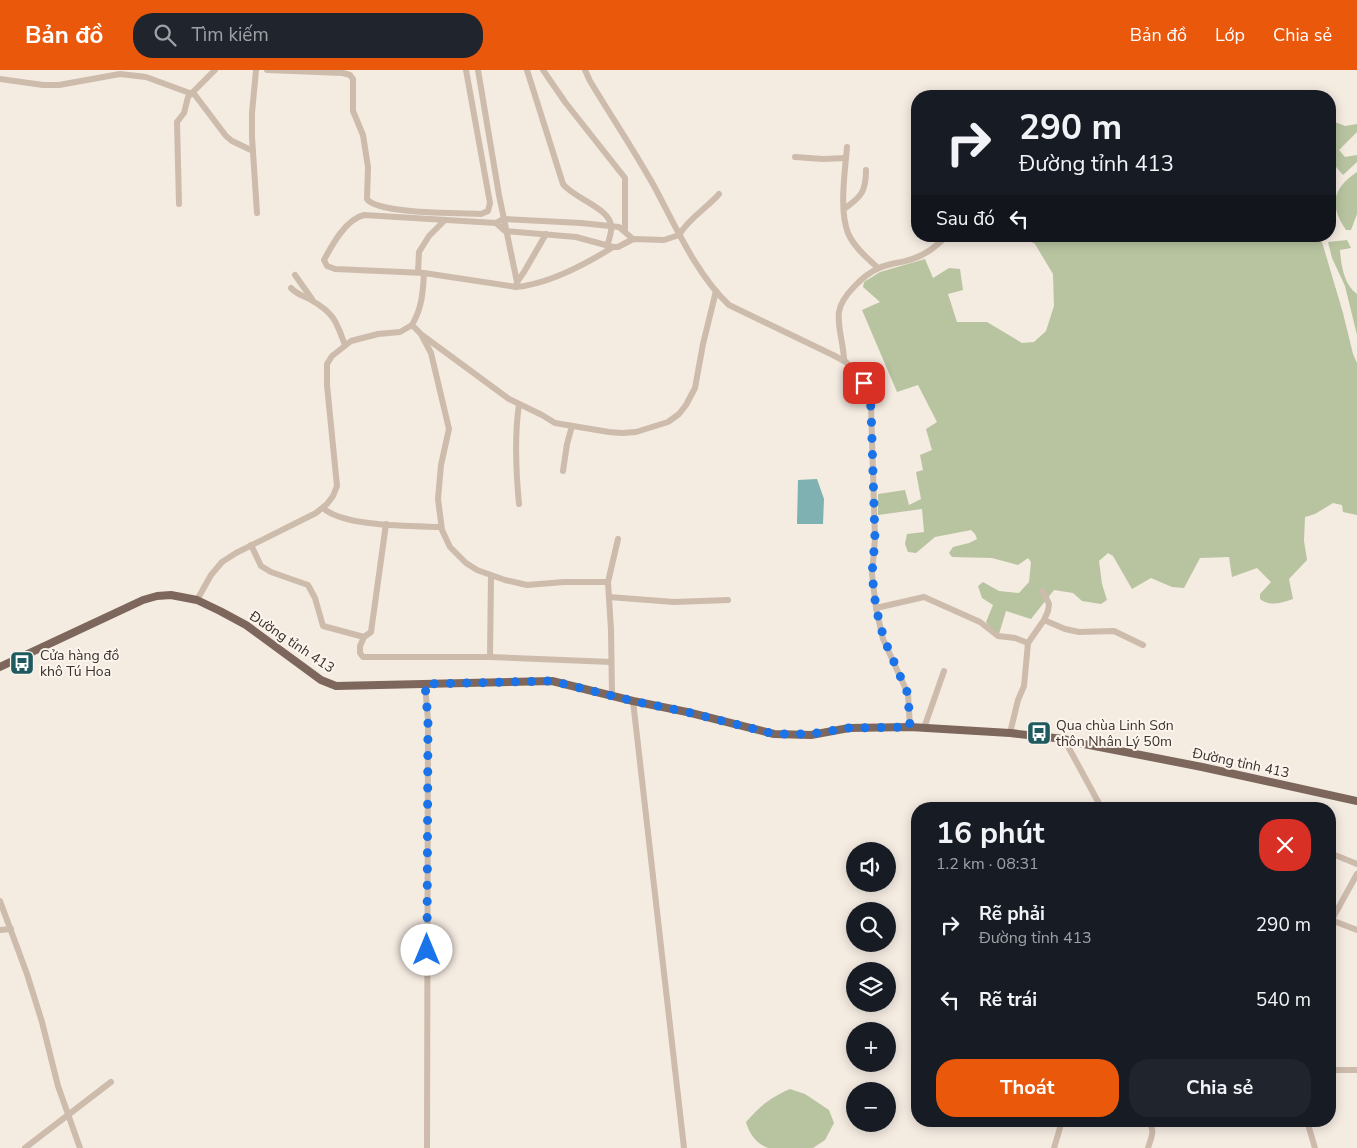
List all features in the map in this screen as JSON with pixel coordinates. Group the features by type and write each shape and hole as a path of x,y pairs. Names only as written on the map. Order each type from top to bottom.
{"main road":[{"name":"Đường tỉnh 413","path":"0,668 143,600 171,595 197,600 246,625 321,680 336,686 552,681 774,734 811,734 849,728 910,727 1010,733 1064,739 1357,801"}],"street":[{"path":"179,204 177,122 184,113 188,97 215,70"},
{"path":"256,70 252,113 252,151 257,213"},
{"path":"267,70 342,73 353,79 355,83 353,111 363,135 368,167 367,199 369,202 383,208 481,214 488,211 490,203 466,70"},
{"path":"478,70 505,231 517,285"},
{"path":"527,70 563,184 568,191 606,215 611,226 610,246"},
{"path":"543,70 565,102 625,178 625,231"},
{"path":"585,70 590,82 653,184 679,235 716,292 729,305 844,361 864,383 871,407 875,539 872,574 876,608 884,639 908,694 910,727"},
{"path":"0,79 43,85 59,85 120,74 146,77 191,93 200,100 226,136 252,151"},
{"path":"847,148 844,209 846,227 851,239 878,268"},
{"path":"795,157 846,158"},
{"path":"844,209 865,190 866,170"},
{"path":"496,223 505,231 581,238 618,247 633,239 664,240 679,235 685,225 719,194"},
{"path":"610,246 572,270 529,285 421,273 335,269 327,266 324,260 345,228 359,216 373,215 496,223 503,219 581,222 619,227 633,239"},
{"path":"197,600 211,575 222,562 323,508 333,496 337,486 327,385 328,364 332,356 351,341 378,334 400,332 412,325 422,302 420,252 428,236 444,220"},
{"path":"517,285 546,234"},
{"path":"844,361 844,351 838,323 841,304 863,278 878,268 913,259 939,242"},
{"path":"295,275 312,300"},
{"path":"291,288 294,292 312,300 330,313 336,320 345,345"},
{"path":"412,325 422,335 499,392 519,405 555,423 622,433 636,432 668,422 679,414 686,405 695,388 703,344 716,292"},
{"path":"422,335 431,353 449,429 441,465 438,493 441,526 446,540 457,555 477,570 491,576 527,585 608,582"},
{"path":"519,405 517,446 519,504"},
{"path":"563,471 572,426"},
{"path":"323,508 329,514 356,522 441,526"},
{"path":"386,524 371,632 364,637 360,646 360,653 363,657 490,657 612,662"},
{"path":"612,695 608,582 618,538"},
{"path":"251,545 261,566 271,572 308,585 315,598 323,626 364,637"},
{"path":"490,657 491,576"},
{"path":"1010,733 1018,700 1024,686 1028,643 1044,620 1049,604 1044,591"},
{"path":"609,596 674,602 728,600"},
{"path":"876,608 924,597 980,622 998,636 1015,638 1028,643"},
{"path":"1044,620 1065,629 1079,632 1114,631 1143,645"},
{"path":"924,728 944,671"},
{"path":"425,684 428,720 427,1148"},
{"path":"633,701 684,1148"},
{"path":"1064,739 1098,802"},
{"path":"1336,855 1357,864"},
{"path":"1336,913 1357,874"},
{"path":"0,901 11,928 42,1022 58,1086 80,1148"},
{"path":"1336,924 1357,930"},
{"path":"0,930 11,928"},
{"path":"1336,1070 1357,1070"},
{"path":"25,1148 112,1082"},
{"path":"1054,1148 1060,1127"},
{"path":"1148,1148 1153,1133 1152,1127"},
{"path":"1309,1127 1315,1148"}],"green space":[{"path":"1336,122 1345,126 1357,124 1357,132 1339,150 1345,157 1357,155 1357,162 1343,175 1336,167"},
{"path":"1357,172 1357,214 1351,230 1346,230 1337,213 1336,198 1338,191"},
{"path":"1347,240 1351,248 1340,250 1340,256 1346,280 1357,294 1357,335 1345,286 1332,258 1328,242"},
{"path":"1032,242 1322,242 1357,363 1357,515 1343,512 1342,505 1333,503 1315,514 1305,517 1304,541 1307,560 1289,579 1293,599 1272,604 1260,599 1260,594 1271,582 1257,568 1232,577 1229,557 1200,558 1184,588 1172,587 1151,578 1132,589 1113,556 1108,553 1099,561 1102,584 1107,600 1101,604 1082,601 1073,593 1054,590 1031,619 1006,611 999,634 994,633 986,622 993,605 982,598 978,586 983,582 999,591 1019,593 1029,582 1031,562 1028,558 1018,565 992,558 952,557 949,553 953,547 977,539 971,530 935,537 916,553 908,552 905,544 907,534 924,532 922,509 878,515 878,494 905,490 909,505 921,499 916,472 923,470 920,455 932,450 926,429 937,422 918,385 897,392 862,310 880,302 863,287 864,282 880,272 925,259 933,278 949,268 960,269 963,290 948,294 957,322 987,322 1022,343 1034,342 1046,331 1054,306 1053,274 1035,244"},
{"path":"790,1089 805,1094 829,1110 834,1123 825,1140 813,1148 768,1148 757,1141 747,1126 746,1122 761,1107 777,1095"}],"water":[{"path":"817,479 824,499 823,524 797,524 798,480"}],"place":[{"name":"Cửa hàng đồ khô Tú Hoa","path":"22,663"},
{"name":"Qua chùa Linh Sơn thôn Nhân Lý 50m","path":"1039,733"}],"route":[{"path":"427,950 428,720 425,684 552,681 774,734 811,734 849,728 910,727 908,694 890,656 876,608 872,574 875,539 871,407 864,383"}]}
